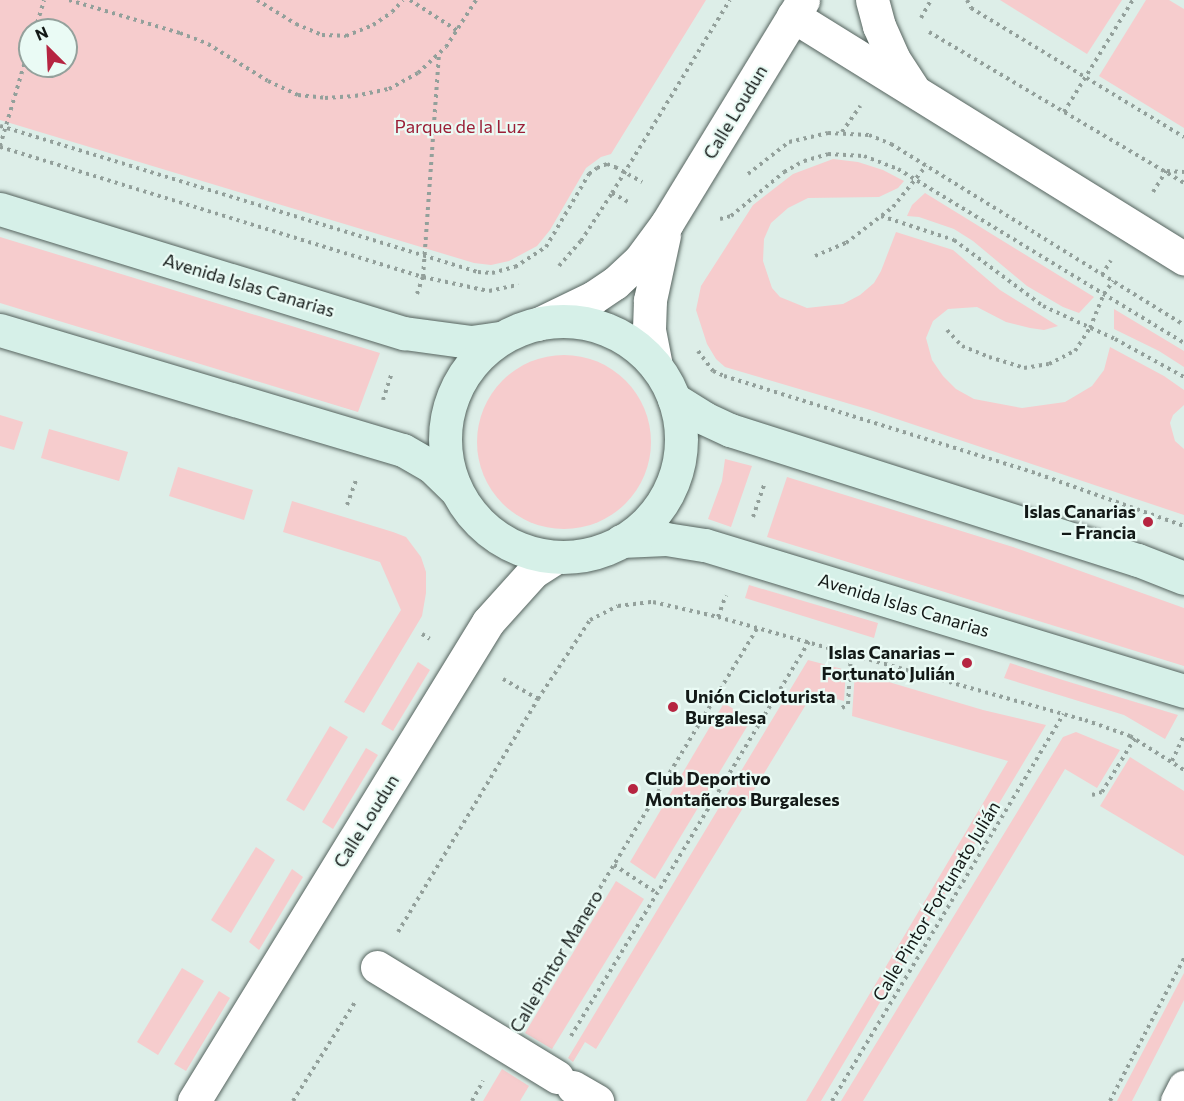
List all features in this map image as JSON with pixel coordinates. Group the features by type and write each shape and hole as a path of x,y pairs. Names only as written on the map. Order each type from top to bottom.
{"main road":[{"name":"Avenida Islas Canarias","path":"0,209 404,333 471,342 501,338"},
{"path":"0,330 403,450 431,466 456,490 473,516 496,537 524,551 556,557 579,556 621,541 647,521 667,495 678,464 681,431 674,399 656,366 637,347 615,334 591,325 564,321 538,324 501,338 479,356 467,371 449,406 445,434 446,462 456,490"},
{"path":"674,399 713,422 777,446 1138,560 1184,578"},
{"name":"Avenida Islas Canarias","path":"621,541 666,539 705,545 1184,691"}],"street":[{"path":"872,0 879,26 893,58 915,91"},
{"path":"798,8 915,91 1183,255"},
{"name":"Calle Loudun","path":"538,324 594,297 615,284 639,261 673,213 798,8"},
{"name":"Calle Loudun","path":"656,366 649,329 650,300 673,213"},
{"name":"Calle Loudun","path":"194,1101 488,622 533,572 556,557"},
{"path":"377,967 505,1044"},
{"name":"Calle Pintor Manero","path":"505,1044 569,1084"},
{"path":"1177,1101 1184,1087"}],"path":[{"path":"38,18 44,0"},
{"path":"69,0 208,44 268,81 298,95 355,96 389,89 418,74 458,31 476,0"},
{"path":"256,0 296,24 322,35 346,36 374,25 392,12 403,0"},
{"path":"411,0 458,31"},
{"path":"556,269 582,241 730,0"},
{"path":"917,25 931,0"},
{"path":"967,0 971,8 1184,137"},
{"path":"1064,112 1133,0"},
{"path":"927,31 1184,183"},
{"path":"347,506 423,277 439,54"},
{"path":"19,78 3,127 0,146 423,277 489,291 508,289 530,281"},
{"path":"3,127 478,272 492,273 515,267 546,247 588,174 607,165 625,173 673,213"},
{"path":"746,176 789,142 828,133 869,135 891,144 1184,325"},
{"path":"718,213 713,222 731,216 794,166 828,154 872,158 898,169 1184,344"},
{"path":"815,256 846,243 881,216 892,207 926,166"},
{"path":"1166,171 1184,171"},
{"path":"881,216 954,240 1043,306 1115,339 1184,377"},
{"path":"947,330 962,346 1024,368 1049,364 1075,351 1090,328 1104,294 1113,281"},
{"path":"696,348 713,371 1038,474 1184,526"},
{"path":"718,617 793,398"},
{"path":"293,1101 377,967 538,699 590,620 618,606 653,602 718,617 1064,714 1112,728 1135,738 1184,770"},
{"name":"Calle Pintor Manero","path":"505,1044 757,628"},
{"path":"569,1084 657,893 809,641"},
{"path":"842,708 848,704 852,653"},
{"name":"Calle Pintor Fortunato Julián","path":"831,1101 1064,714"},
{"path":"1172,762 1184,735"},
{"path":"1092,795 1102,792 1135,738"},
{"path":"614,865 657,893"},
{"path":"1110,1101 1184,958"}],"green space":[{"name":"Parque de la Luz","path":"0,0 706,0 611,154 601,157 586,168 550,230 537,246 509,261 491,265 474,263 0,120"},
{"path":"1000,0 1122,0 1087,54"},
{"path":"1146,0 1169,0 1184,9 1184,128 1099,76"},
{"path":"833,159 858,162 883,170 904,181 898,188 879,197 808,198 788,208 771,223 764,239 763,261 772,288 780,297 807,308 843,304 860,295 874,283 881,271 896,232 953,250 1000,290 1058,326 1044,330 1030,328 1006,322 977,307 948,309 933,321 926,338 932,360 943,376 956,389 974,399 1022,408 1065,402 1092,386 1104,370 1110,347 1164,376 1184,390 1184,405 1173,415 1170,423 1175,441 1184,449 1184,515 867,409 725,367 716,359 707,344 696,310 701,286 753,205 793,174"},
{"path":"925,193 1094,297 1079,313 1063,307 1027,286 973,241 954,229 919,217 907,216 912,205"},
{"path":"0,237 380,353 358,412 0,303"},
{"path":"1114,309 1184,351 1184,367 1159,351 1114,329"},
{"path":"564,355 581,356 597,361 626,380 645,409 650,425 650,459 645,475 626,504 597,523 581,528 564,529 547,528 531,523 502,504 483,475 478,459 477,442 478,425 483,409 502,380 531,361 547,356"},
{"path":"0,415 23,422 14,450 0,446"},
{"path":"49,429 128,452 119,481 41,458"},
{"path":"725,459 752,466 731,527 708,519 722,481"},
{"path":"178,467 253,490 244,520 169,496"},
{"path":"787,477 1013,547 1184,608 1184,666 767,537"},
{"path":"292,501 406,537 421,557 426,572 426,593 422,616 364,713 344,702 401,610 380,562 283,532"},
{"path":"749,585 878,623 874,638 745,598"},
{"path":"808,660 846,670 844,701 813,693 596,1049 585,1042 573,1062 568,1058"},
{"path":"418,662 430,670 393,731 381,724"},
{"path":"1010,663 1178,715 1165,739 1124,715 1004,678"},
{"path":"855,672 983,710 1046,725 821,1101 806,1101 1008,761 852,716"},
{"path":"724,703 751,720 655,879 630,862"},
{"path":"330,726 348,737 304,811 286,800"},
{"path":"1076,732 1120,750 1097,788 1065,769 863,1101 841,1101 1063,737"},
{"path":"366,748 378,755 333,829 322,822"},
{"path":"1130,757 1184,791 1184,856 1100,806"},
{"path":"256,847 275,860 231,933 211,920"},
{"path":"292,869 303,877 259,950 249,942"},
{"path":"616,881 644,899 552,1049 525,1033"},
{"path":"182,968 204,981 158,1055 137,1042"},
{"path":"1184,973 1184,1000 1132,1101 1117,1101"},
{"path":"219,991 230,998 186,1071 174,1064"},
{"path":"502,1069 529,1086 520,1101 483,1101"}],"place":[{"name":"Islas Canarias – Francia","path":"1148,522"},
{"name":"Islas Canarias – Fortunato Julián","path":"967,663"},
{"name":"Unión Cicloturista Burgalesa","path":"673,707"},
{"name":"Club Deportivo Montañeros Burgaleses","path":"633,789"}]}
